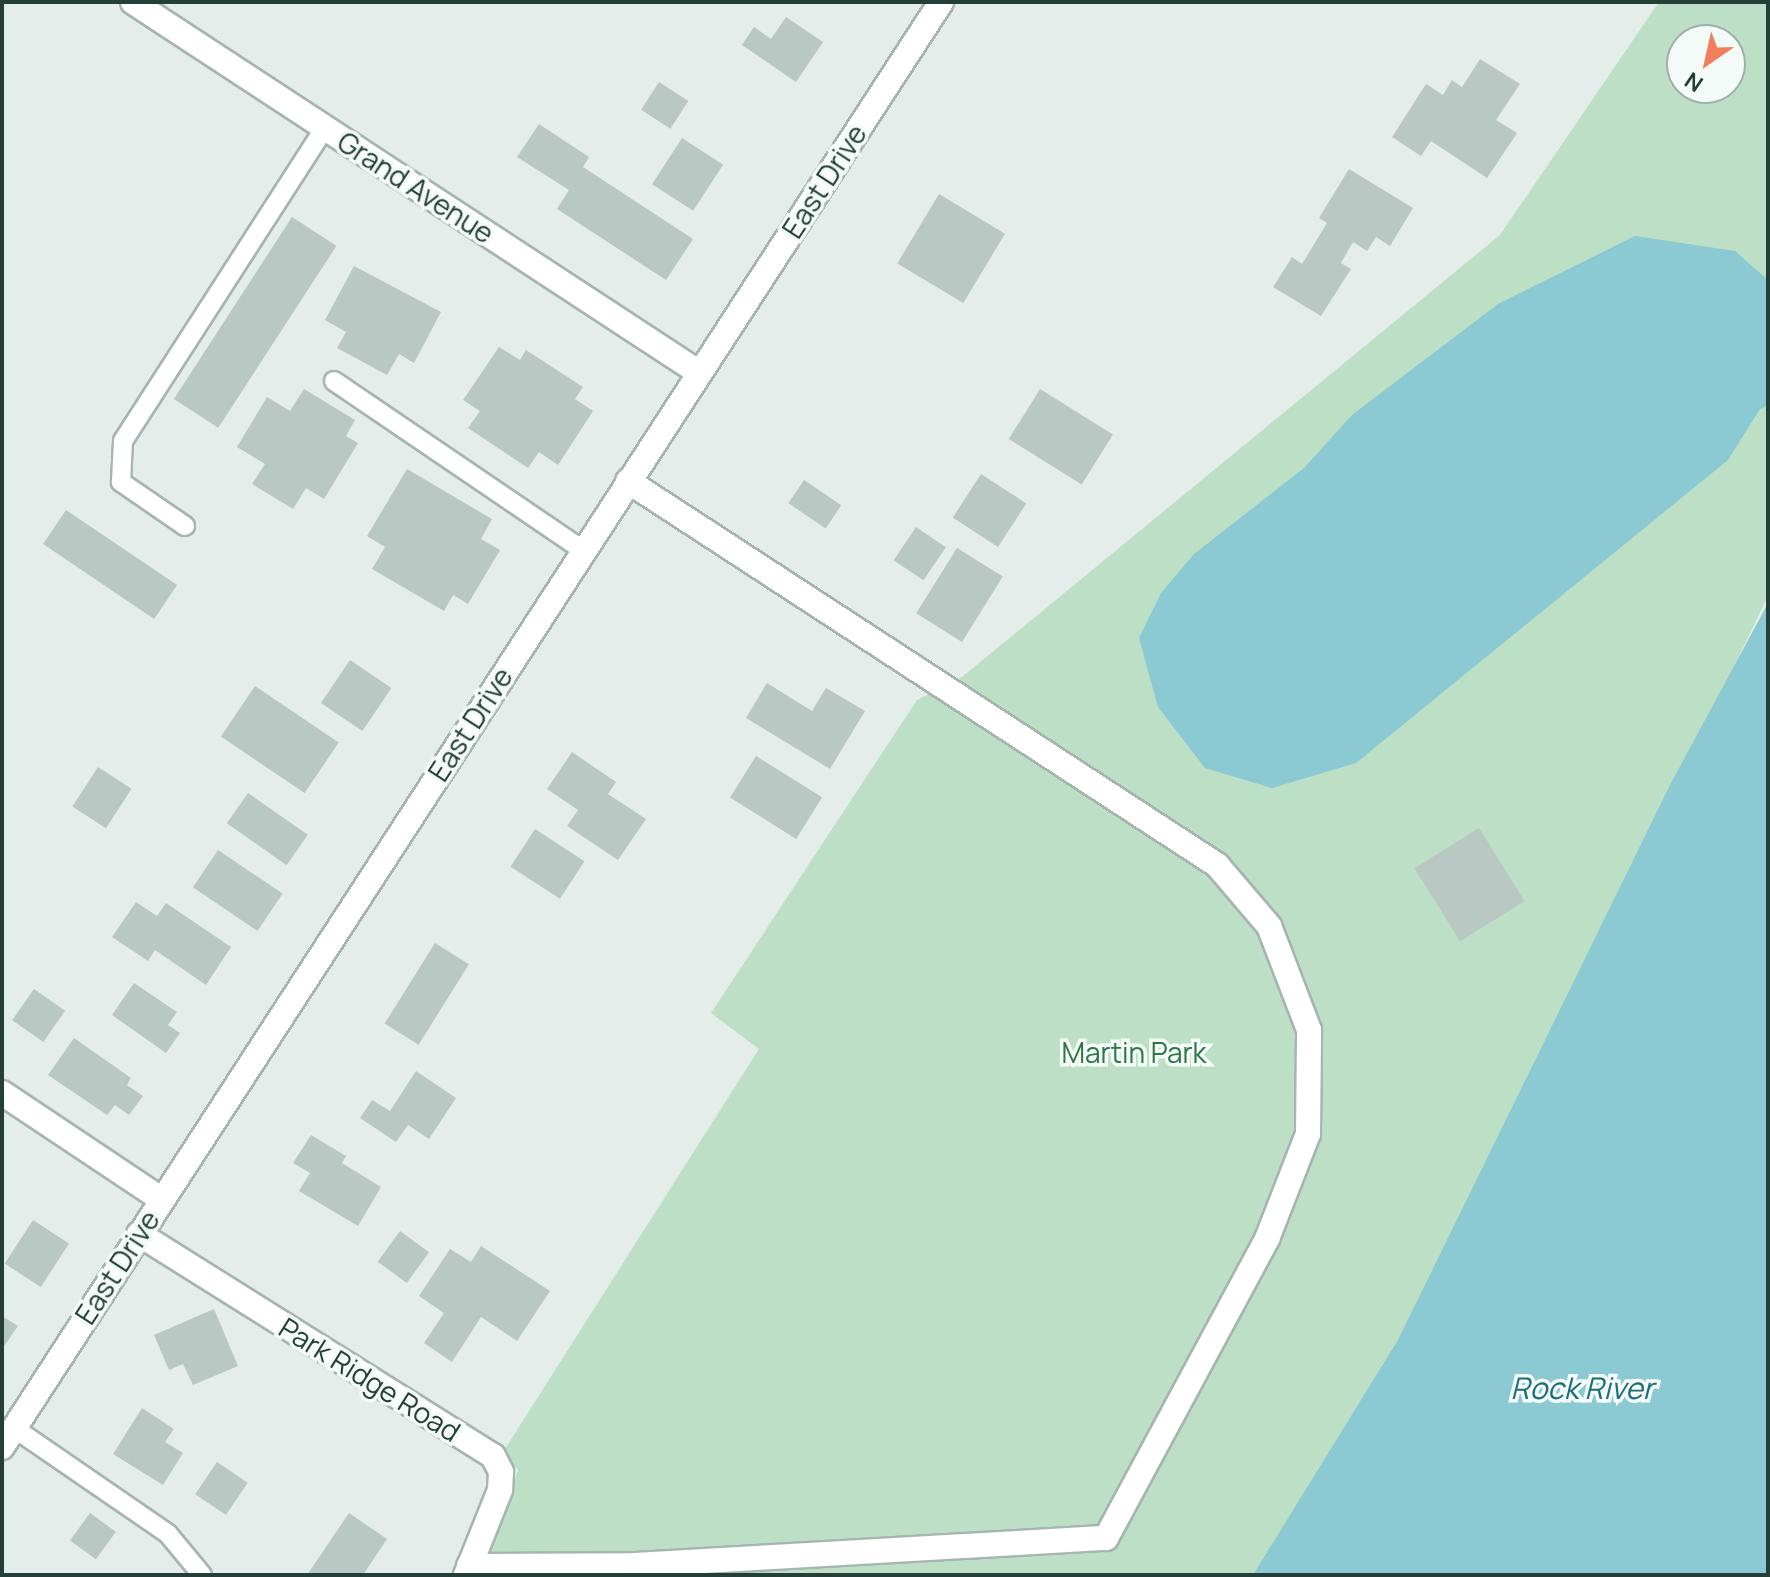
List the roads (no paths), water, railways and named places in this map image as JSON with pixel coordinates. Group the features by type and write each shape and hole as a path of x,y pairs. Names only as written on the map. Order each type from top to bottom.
{"street":[{"name":"Grand Avenue","path":"133,2 698,372"},
{"name":"East Drive","path":"8,1437 941,2"},
{"path":"468,1570 635,1565 1106,1538 1267,1239 1308,1134 1309,1030 1269,926 1217,865 628,481"},
{"path":"2,1093 161,1199"},
{"name":"Park Ridge Road","path":"139,1234 493,1456 501,1472 500,1490 468,1570"}],"lane":[{"path":"185,526 121,482 123,441 325,128"},
{"path":"334,381 583,550"},
{"path":"8,1437 168,1534 202,1575"}],"water":[{"path":"1635,236 1735,251 1768,280 1768,406 1760,409 1728,460 1356,763 1272,788 1205,768 1158,707 1139,638 1161,593 1194,554 1304,468 1352,415 1498,304"},
{"name":"Rock River","path":"1768,603 1768,1575 1253,1575 1398,1340 1670,785"}],"park label":[{"name":"Martin Park","path":"1134,1052"}]}
